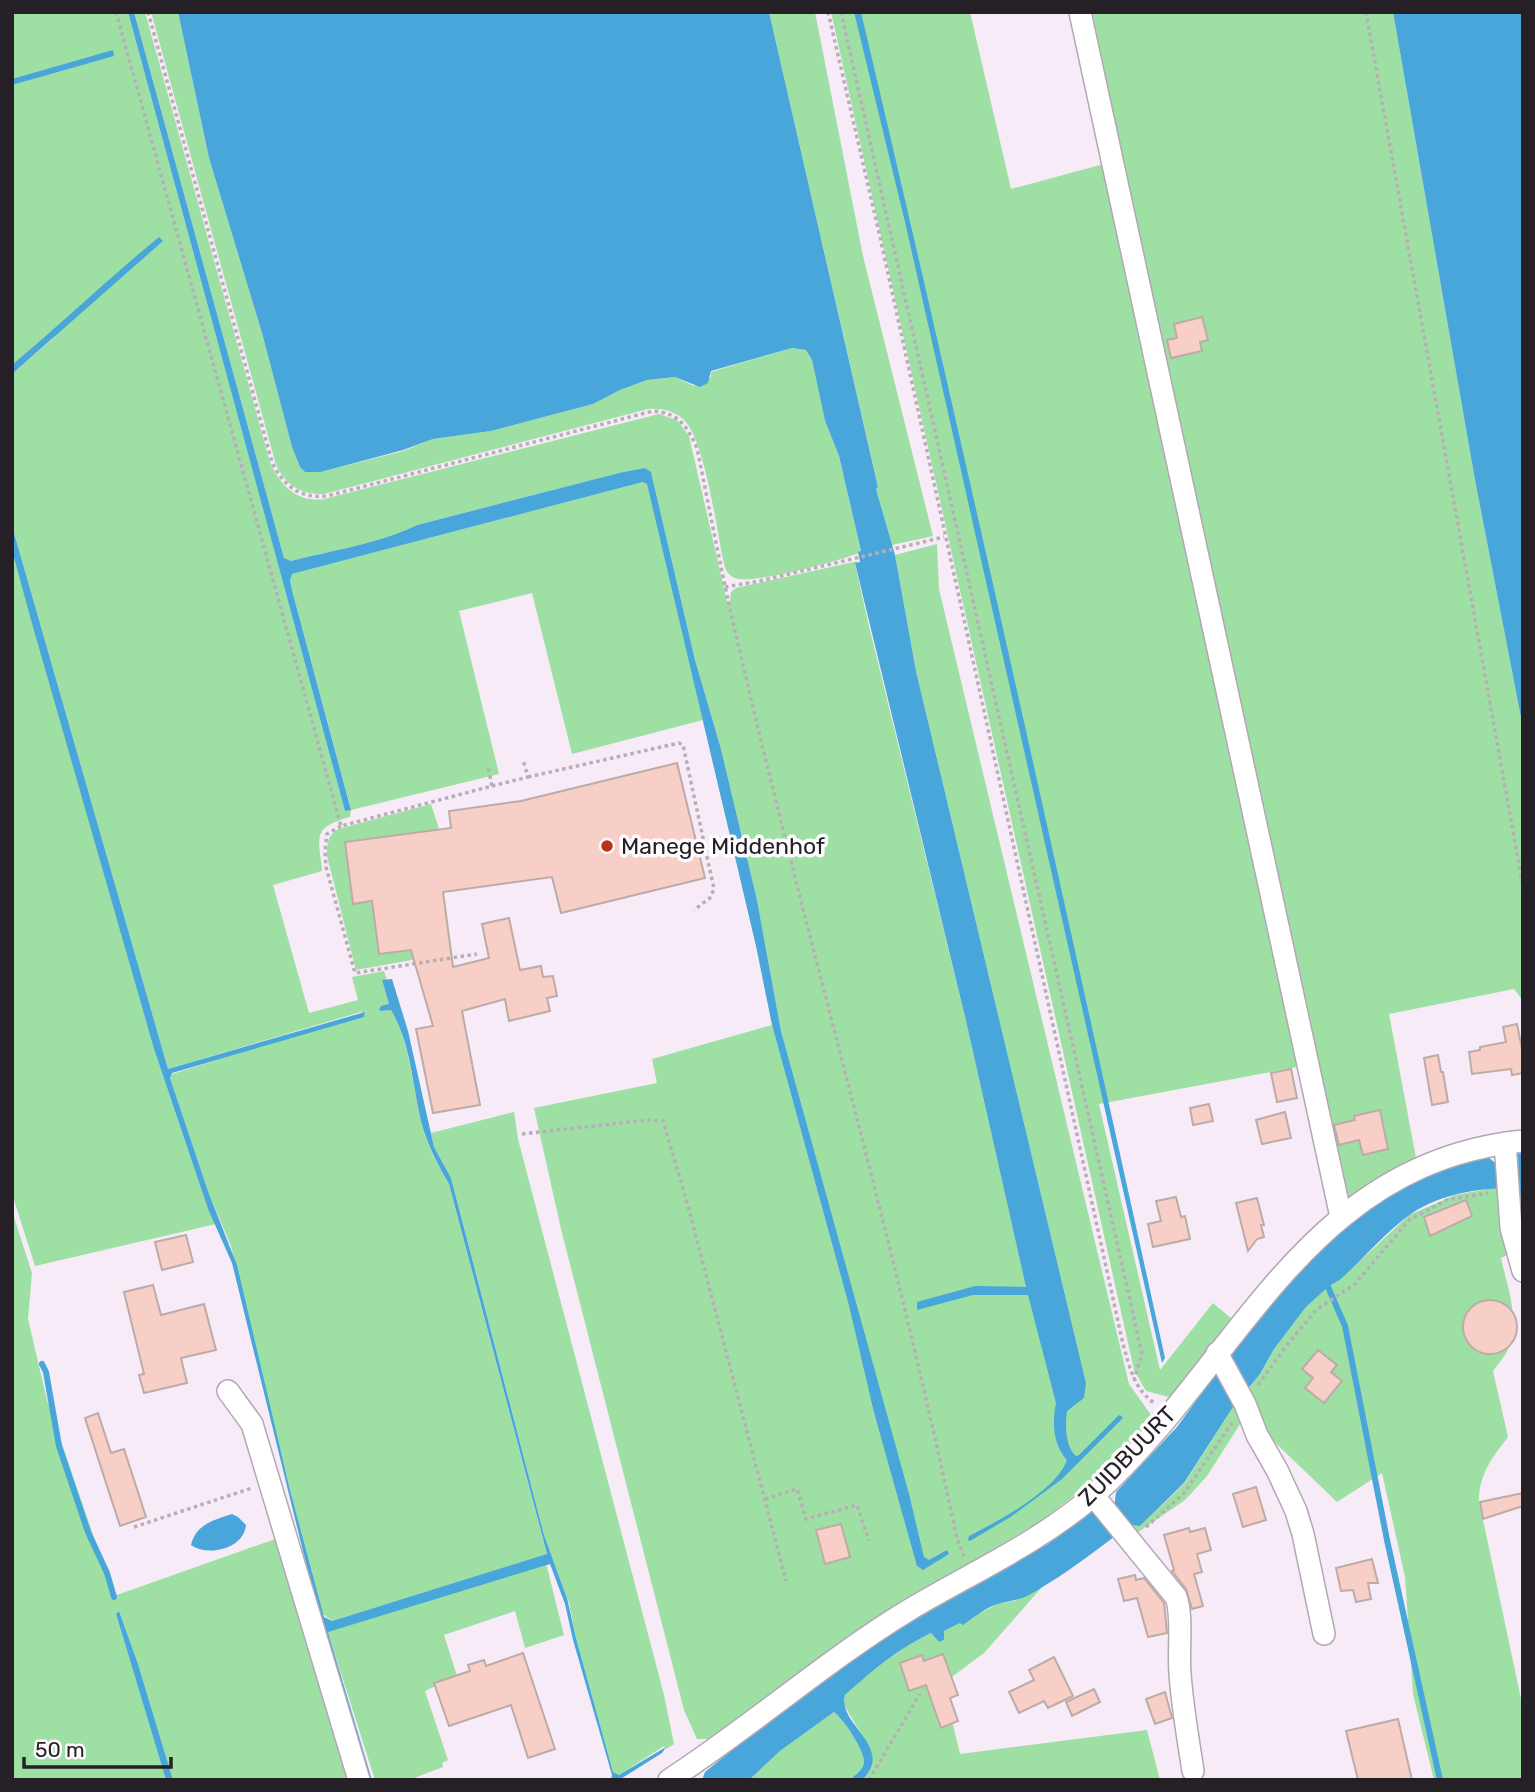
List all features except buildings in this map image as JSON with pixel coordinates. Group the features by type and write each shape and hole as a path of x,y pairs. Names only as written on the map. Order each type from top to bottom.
{"street":[{"path":"1080,12 1341,1217"},
{"name":"ZUIDBUURT","path":"668,1780 694,1772 840,1657 909,1610 1045,1531 1093,1495 1133,1456 1219,1358 1295,1258 1341,1217 1376,1192 1423,1168 1470,1150 1510,1164"},
{"path":"1510,1164 1511,1228 1523,1271"},
{"path":"1219,1358 1243,1401 1257,1435 1296,1511 1324,1634"},
{"path":"228,1391 252,1424 359,1780"},
{"path":"1093,1495 1176,1597 1180,1609 1180,1675 1192,1771"}],"path":[{"path":"116,12 341,826"},
{"path":"148,12 272,462 282,480 304,496 327,496 653,411 672,414 686,426 697,448 744,670 926,1401 957,1539 973,1575"},
{"path":"828,12 878,228 1123,1344 1134,1381 1142,1394 1168,1414"},
{"path":"841,12 1142,1354 1134,1381"},
{"path":"1366,12 1523,887"},
{"path":"725,587 944,537"},
{"path":"477,954 355,973 326,867 327,834 341,826 492,786 679,743 683,745 714,889 710,898 694,910"},
{"path":"523,760 528,778"},
{"path":"488,768 492,786"},
{"path":"522,1133 647,1120 663,1121 786,1581"},
{"path":"1126,1534 1148,1527 1184,1493 1243,1401 1287,1345 1316,1310 1355,1284 1409,1220 1447,1200 1480,1192 1510,1164"},
{"path":"134,1527 253,1488 265,1489 273,1495"},
{"path":"765,1499 797,1489 806,1520 857,1504 869,1541"},
{"path":"869,1780 920,1694"}],"green space":[{"path":"12,12 128,12 345,811 351,809 293,594 290,581 292,574 643,482 647,483 703,720 572,754 532,593 459,611 499,774 351,810 350,817 329,825 320,835 322,871 273,885 309,1013 358,1000 352,977 384,971 387,980 382,980 389,1004 382,1011 391,1010 398,1023 407,1051 424,1133 449,1184 547,1555 332,1621 323,1614 231,1246 209,1194 170,1078 172,1074 366,1014 361,1012 168,1069 12,526 12,374 56,336 12,367"},
{"path":"134,12 145,12 270,462 284,485 291,491 314,500 324,499 659,414 677,420 689,436 727,601 730,601 731,592 736,588 858,561 855,564 868,622 966,1021 1028,1295 1086,1383 916,671 895,555 937,544 939,589 1129,1384 1151,1415 1151,1424 1107,1470 1041,1521 883,1614 780,1688 715,1739 697,1739 684,1710 561,1229 534,1108 657,1083 652,1059 772,1025 849,1306 873,1409 913,1547 912,1510 781,1031 757,900 721,749 695,660 651,472 619,473 417,525 355,546 291,561 284,558"},
{"path":"151,12 178,12 209,158 262,333 292,447 300,467 305,472 321,472 403,451 433,439 491,431 593,404 647,380 675,377 694,386 711,377 711,372 792,348 806,350 812,360 825,421 839,456 861,552 764,578 738,579 731,575 724,564 698,445 683,419 662,409 648,409 324,494 308,493 295,487 284,478 276,465"},
{"path":"769,12 815,12 863,256 933,536 892,545 876,489 878,486"},
{"path":"831,12 970,12 1011,189 1104,164 1185,522 1297,1067 1099,1104 1160,1370 1213,1303 1231,1318 1169,1397 1146,1391 1134,1370"},
{"path":"1091,12 1393,12 1475,480 1523,728 1523,1001 1514,989 1389,1014 1416,1158 1344,1200"},
{"path":"12,550 154,1049 208,1209 216,1224 35,1266 12,1194"},
{"path":"431,804 439,829 345,843 353,904 372,902 379,954 450,946 451,953 356,970 327,856 330,837 338,829"},
{"path":"514,1112 518,1139 664,1695 674,1744 666,1749 664,1746 619,1775 613,1772 569,1603 544,1535 451,1178 434,1147 431,1133"},
{"path":"1498,1187 1516,1251 1501,1258 1513,1325 1508,1350 1493,1371 1508,1437 1484,1474 1479,1501 1523,1708 1523,1780 1434,1780 1413,1694 1405,1577 1382,1473 1337,1502 1263,1431 1244,1418 1207,1476 1185,1500 1137,1533 1129,1525 1140,1526 1184,1484 1233,1407 1260,1374 1274,1349 1306,1307 1341,1279 1409,1215 1455,1195"},
{"path":"12,1211 32,1273 28,1319 47,1400 114,1596 281,1537 350,1780 173,1780 119,1611 116,1614 166,1780 12,1780"},
{"path":"545,1559 564,1635 525,1648 515,1611 444,1635 457,1676 425,1691 448,1760 442,1763 443,1767 409,1780 375,1780 326,1626"},
{"path":"1043,1586 984,1653 937,1688 948,1704 960,1754 1147,1730 1160,1780 862,1780 870,1770 869,1747 844,1705 845,1695 885,1661 918,1640 931,1633 939,1642 944,1640 944,1631 1000,1603 1014,1601"},
{"path":"834,1712 843,1721 863,1755 863,1766 850,1780 749,1780 780,1751"}],"water":[{"path":"128,12 134,12 284,558 291,561 355,546 417,525 619,473 645,468 651,472 695,660 721,749 757,900 781,1031 924,1557 929,1560 947,1550 949,1554 923,1570 917,1566 873,1409 849,1306 772,1025 756,946 647,484 643,482 292,574 290,581 293,594 351,810 345,811"},
{"path":"178,12 769,12 878,487 876,489 895,555 916,671 1086,1383 1084,1398 1067,1411 1067,1435 1072,1452 1076,1456 1079,1455 1118,1416 1123,1418 1062,1479 1012,1516 970,1541 969,1536 1010,1514 1039,1494 1061,1472 1067,1460 1056,1441 1056,1403 1028,1295 973,1295 917,1310 917,1302 975,1286 1026,1287 966,1021 855,563 860,562 858,552 861,551 839,456 825,421 812,360 806,350 792,348 711,371 708,383 700,387 675,377 647,380 593,404 491,431 433,439 321,472 305,472 300,467 292,447 262,333 209,158"},
{"path":"854,12 861,12 978,516 1165,1358 1162,1363 905,222"},
{"path":"1393,12 1523,12 1523,728 1475,480"},
{"path":"113,50 114,56 12,85 12,79"},
{"path":"159,237 163,241 12,374 12,365"},
{"path":"12,526 168,1069 365,1012 364,1017 172,1073 170,1078 209,1194 237,1265 289,1486 324,1617 332,1621 547,1554 449,1184 424,1133 407,1052 398,1024 391,1010 379,1010 381,1006 389,1004 382,980 392,979 408,1031 434,1147 451,1178 544,1535 567,1598 613,1772 619,1775 666,1747 662,1753 619,1780 611,1780 612,1775 565,1604 550,1564 328,1632 372,1780 367,1780 319,1616 232,1263 208,1209 154,1049 31,620 12,550"},
{"path":"1523,1153 1523,1228 1515,1189 1488,1189 1445,1197 1408,1216 1341,1279 1306,1307 1274,1349 1260,1374 1233,1407 1184,1483 1140,1526 1129,1525 1066,1572 1027,1596 996,1605 963,1625 960,1623 944,1631 944,1640 939,1642 931,1633 918,1640 885,1661 845,1695 849,1716 873,1757 871,1768 862,1780 850,1780 863,1767 863,1755 843,1721 834,1712 780,1751 749,1780 702,1780 705,1772 747,1738 897,1628 1048,1544 1091,1511 1105,1516 1114,1509 1116,1492 1177,1427 1261,1312 1336,1233 1401,1188 1455,1165 1487,1156 1501,1168 1513,1168 1517,1154"},
{"path":"232,1514 246,1525 239,1540 215,1550 198,1549 191,1545 201,1528"},
{"path":"119,1611 173,1780 166,1780 116,1614"}],"waterway":[{"path":"1328,1287 1345,1326 1387,1540 1440,1780"},
{"path":"42,1364 46,1372 59,1446 88,1532 107,1573 114,1597"}],"place":[{"name":"Manege Middenhof","path":"607,846"}]}
